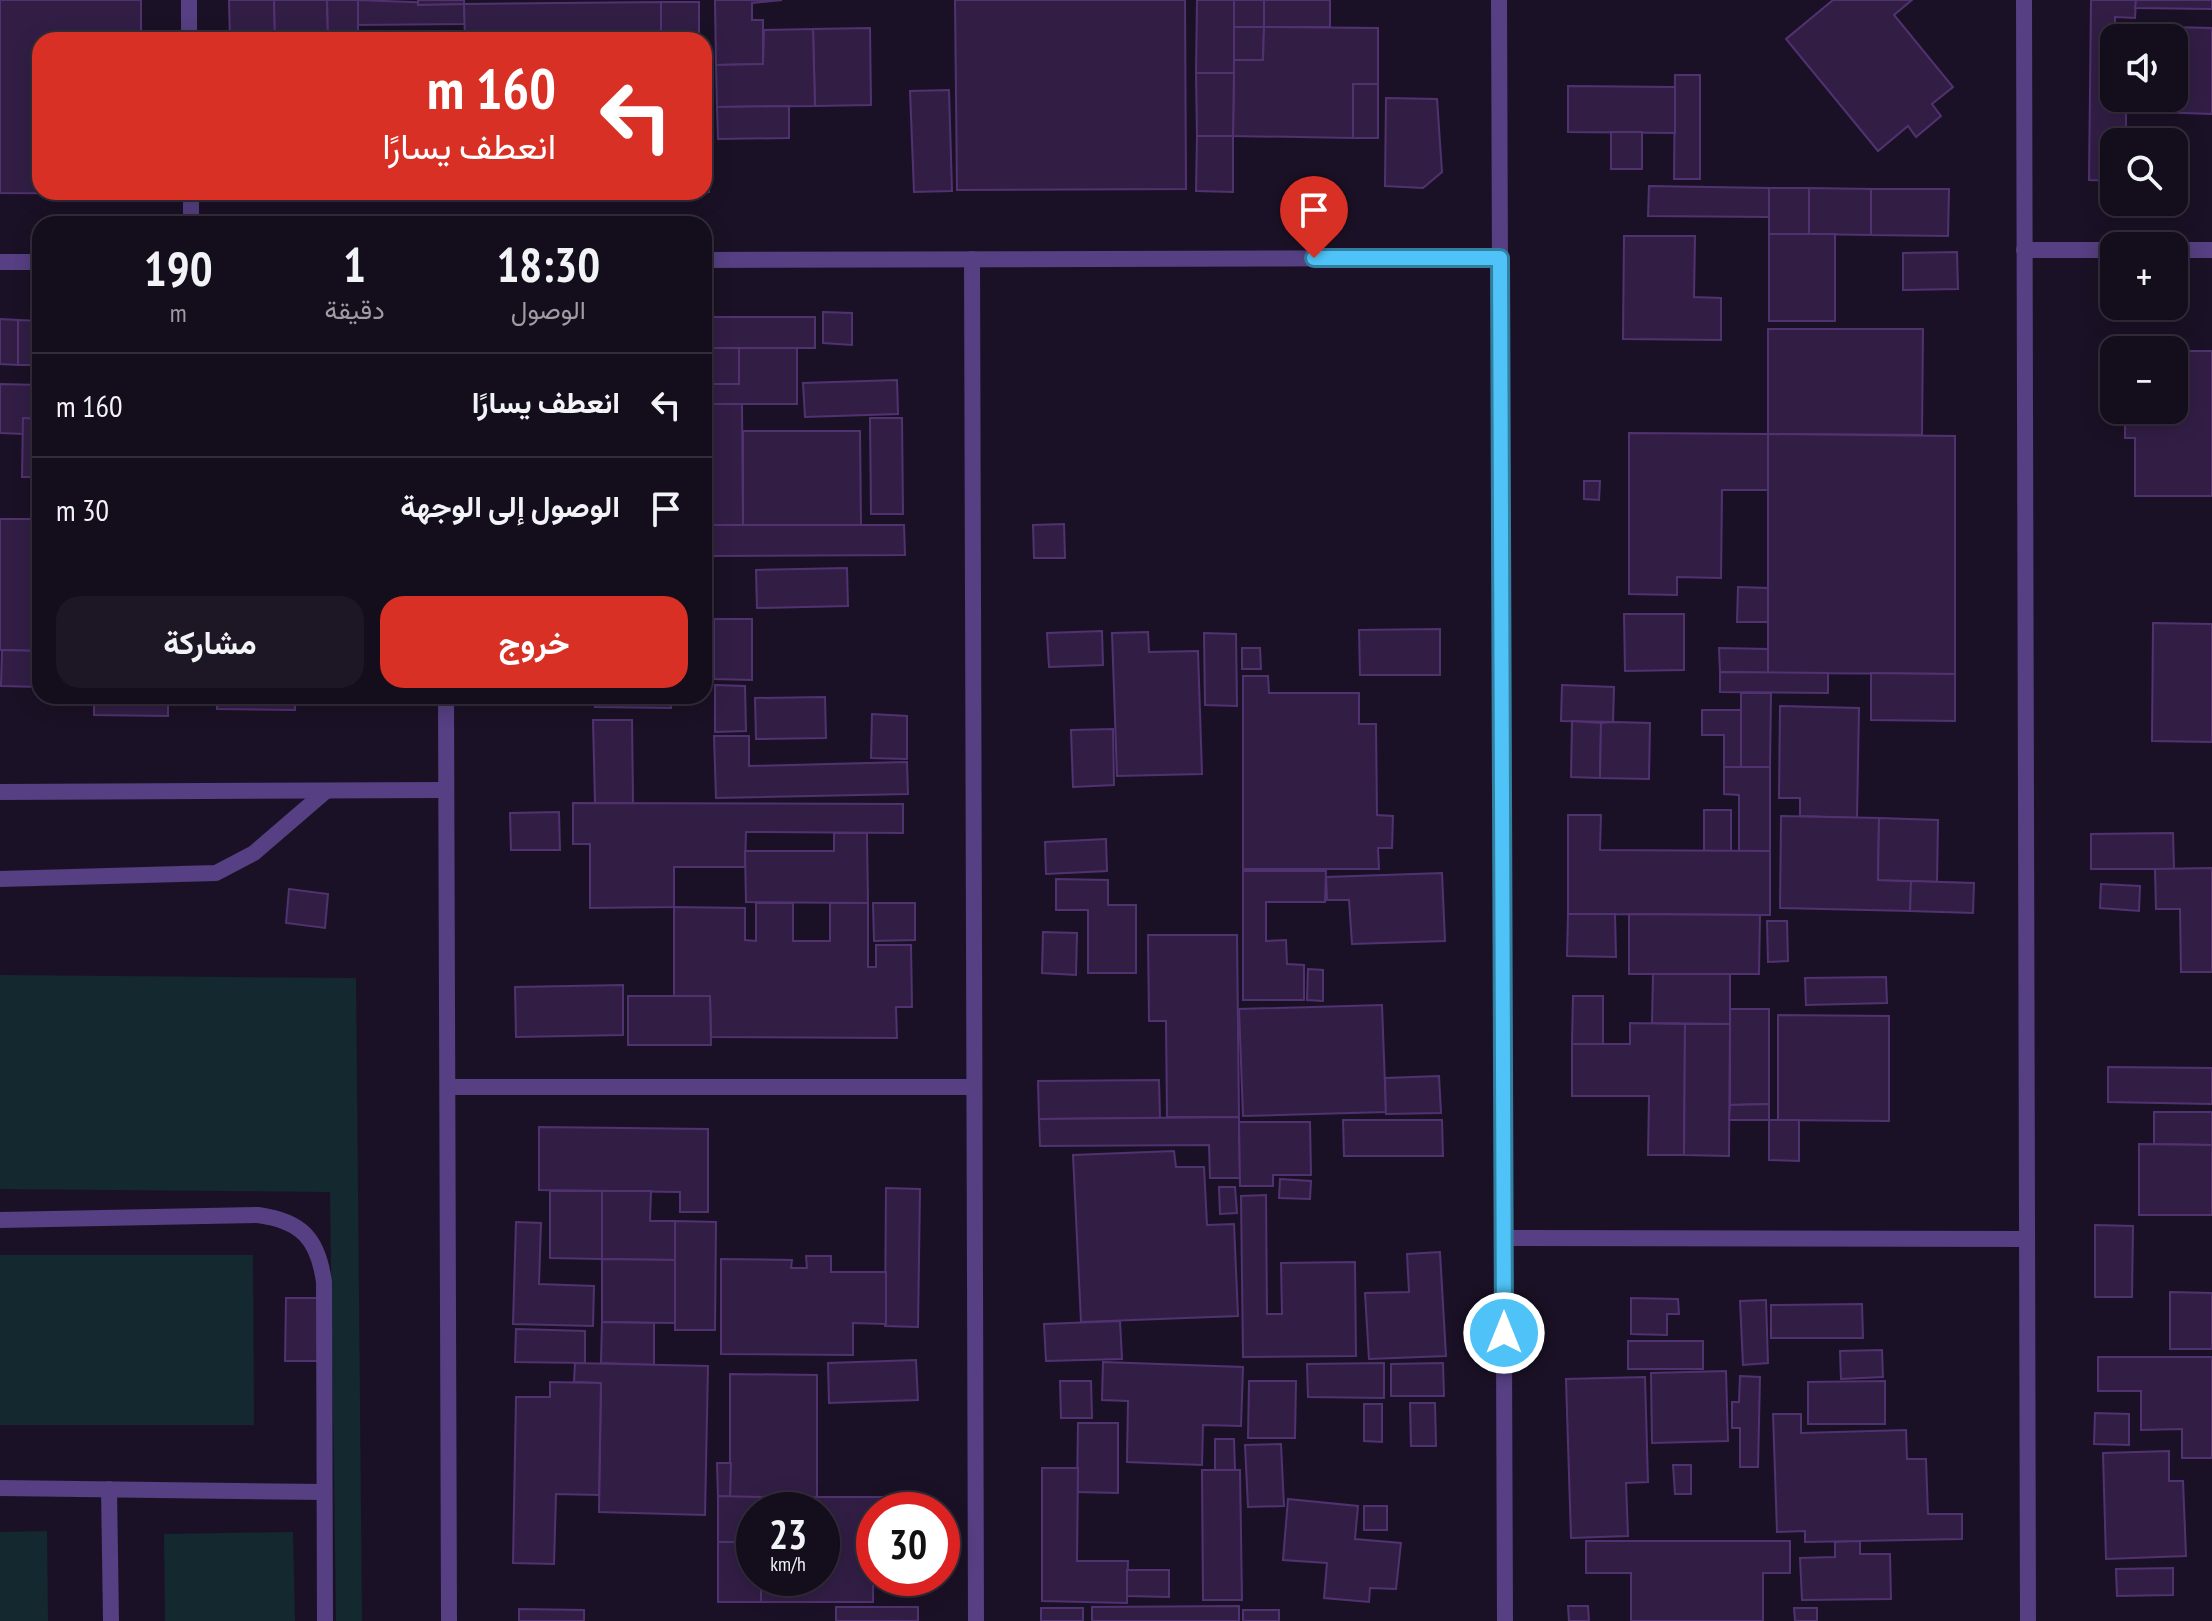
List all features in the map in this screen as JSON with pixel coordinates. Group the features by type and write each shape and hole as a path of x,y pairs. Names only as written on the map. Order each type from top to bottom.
{"street":[{"path":"189,0 189,32"},
{"path":"1499,0 1505,1621"},
{"path":"2024,0 2028,1621"},
{"path":"2024,250 2100,250"},
{"path":"2188,250 2212,250"},
{"path":"712,260 1500,258"},
{"path":"972,259 976,1621"},
{"path":"0,262 32,262"},
{"path":"446,704 449,1621"},
{"path":"0,792 446,790"},
{"path":"0,879 216,873 254,853 326,791"},
{"path":"448,1087 974,1087"},
{"path":"0,1220 258,1215 279,1218 298,1227 315,1244 324,1282 325,1621"},
{"path":"1504,1238 2026,1239"},
{"path":"0,1488 324,1492"},
{"path":"109,1489 111,1621"}],"shaded area":[{"path":"0,975 356,978 362,1621 336,1621 330,1192 0,1189"},
{"path":"0,1255 253,1255 254,1425 0,1425"},
{"path":"47,1531 48,1621 0,1621 0,1532"},
{"path":"293,1532 295,1621 165,1621 164,1534"}],"building":[{"path":"0,0 141,0 141,32 32,32 32,193 0,193"},
{"path":"229,0 274,0 275,32 230,32"},
{"path":"274,0 327,0 328,32 275,32"},
{"path":"327,0 358,0 358,32 328,32"},
{"path":"358,0 464,4 465,24 358,25"},
{"path":"418,0 464,0 464,4 418,5"},
{"path":"715,0 782,0 752,3 752,20 763,20 763,64 716,65"},
{"path":"955,0 1185,0 1186,189 957,190"},
{"path":"1197,0 1234,0 1234,73 1196,73"},
{"path":"1234,0 1264,0 1264,27 1234,27"},
{"path":"1264,0 1330,0 1330,27 1264,27"},
{"path":"1833,0 1912,0 1894,15 1953,87 1932,104 1941,116 1916,137 1908,126 1878,151 1786,39"},
{"path":"2091,0 2136,0 2135,18 2115,17 2115,24 2100,24 2100,112 2126,112 2126,128 2100,128 2100,180 2089,180"},
{"path":"2136,0 2212,0 2212,9 2135,8"},
{"path":"661,2 661,32 465,32 464,4"},
{"path":"661,2 699,2 699,32 661,32"},
{"path":"1234,27 1264,27 1263,60 1234,60"},
{"path":"1264,27 1378,28 1378,84 1353,84 1353,138 1233,136 1234,60 1263,60"},
{"path":"2188,27 2212,28 2212,114 2156,112 2188,112"},
{"path":"870,28 871,105 815,106 813,29"},
{"path":"813,29 815,106 717,107 716,65 763,64 764,30"},
{"path":"1196,73 1234,73 1233,136 1197,136"},
{"path":"1675,75 1700,75 1700,179 1674,179"},
{"path":"1353,84 1378,84 1378,138 1353,138"},
{"path":"1568,86 1675,87 1675,133 1568,132"},
{"path":"949,90 952,191 914,192 910,91"},
{"path":"1386,98 1437,99 1442,172 1423,188 1385,186"},
{"path":"789,106 789,138 718,139 717,107"},
{"path":"1611,132 1642,132 1642,169 1611,169"},
{"path":"1197,136 1233,136 1233,192 1196,191"},
{"path":"1649,186 1769,188 1770,217 1648,216"},
{"path":"1769,188 1809,188 1809,234 1769,234"},
{"path":"1809,188 1871,189 1871,235 1809,234"},
{"path":"1871,189 1949,189 1948,236 1871,235"},
{"path":"1769,234 1835,234 1835,321 1769,321"},
{"path":"1624,236 1695,236 1694,297 1721,298 1721,340 1623,339"},
{"path":"1957,252 1958,289 1903,290 1903,253"},
{"path":"823,312 852,313 852,345 823,343"},
{"path":"712,317 815,317 815,348 712,348"},
{"path":"0,319 18,320 18,365 0,364"},
{"path":"18,320 32,321 32,365 18,365"},
{"path":"1768,329 1923,329 1922,435 1768,434"},
{"path":"712,348 739,348 739,384 712,384"},
{"path":"739,348 797,348 797,404 712,404 712,384 739,384"},
{"path":"2188,351 2212,351 2212,496 2135,496 2135,438 2125,438 2125,424 2188,424"},
{"path":"897,380 898,414 805,417 803,383"},
{"path":"0,384 32,385 32,419 23,418 23,434 0,433"},
{"path":"712,404 742,404 743,525 712,525"},
{"path":"23,418 32,419 32,477 22,477"},
{"path":"870,418 902,418 903,514 871,514"},
{"path":"743,431 860,431 861,525 743,525"},
{"path":"1629,433 1768,434 1768,490 1722,490 1721,578 1677,577 1677,595 1629,594"},
{"path":"1768,434 1955,436 1955,674 1768,673"},
{"path":"1584,481 1600,481 1599,500 1584,499"},
{"path":"0,519 32,519 32,651 0,650"},
{"path":"1064,524 1065,558 1034,558 1033,525"},
{"path":"712,525 904,525 905,555 712,556"},
{"path":"847,568 848,606 757,608 756,570"},
{"path":"1738,587 1768,588 1768,622 1737,622"},
{"path":"1624,614 1684,614 1684,670 1625,671"},
{"path":"714,619 752,619 752,680 714,679"},
{"path":"2153,623 2212,624 2212,742 2152,741"},
{"path":"1440,629 1440,675 1360,675 1359,630"},
{"path":"1102,631 1103,665 1049,667 1047,633"},
{"path":"1148,632 1149,652 1198,651 1202,774 1117,776 1112,633"},
{"path":"1204,633 1236,634 1237,706 1205,705"},
{"path":"1242,648 1260,648 1261,669 1242,669"},
{"path":"1719,648 1768,649 1768,673 1720,672"},
{"path":"2,650 32,651 32,687 1,686"},
{"path":"1720,672 1828,673 1828,693 1720,692"},
{"path":"1871,673 1955,674 1955,721 1871,720"},
{"path":"1243,676 1268,676 1269,693 1359,693 1359,724 1376,724 1377,815 1393,816 1392,848 1378,848 1379,869 1243,869"},
{"path":"715,685 745,686 746,731 715,732"},
{"path":"1562,685 1614,687 1613,722 1561,721"},
{"path":"1741,693 1771,693 1770,767 1741,767"},
{"path":"825,697 826,738 756,739 755,698"},
{"path":"94,704 168,704 168,716 94,715"},
{"path":"217,704 295,704 295,710 217,709"},
{"path":"595,704 671,704 671,708 595,707"},
{"path":"1780,706 1859,708 1857,818 1800,816 1800,798 1779,798"},
{"path":"1702,710 1741,710 1741,767 1724,767 1724,735 1702,735"},
{"path":"872,714 907,716 907,759 871,758"},
{"path":"593,720 632,720 633,803 595,803"},
{"path":"1572,721 1601,723 1600,778 1571,777"},
{"path":"1601,723 1650,723 1649,779 1600,778"},
{"path":"1113,729 1114,785 1073,787 1071,730"},
{"path":"714,736 749,736 749,766 907,762 908,794 716,798"},
{"path":"1724,767 1770,767 1770,851 1739,851 1739,795 1724,794"},
{"path":"573,803 903,804 903,833 746,832 745,867 674,867 674,907 590,908 590,844 573,844"},
{"path":"1704,810 1731,810 1731,851 1704,851"},
{"path":"559,812 560,850 511,850 510,813"},
{"path":"1568,815 1601,815 1600,850 1770,851 1770,915 1568,914"},
{"path":"1781,816 1879,818 1878,880 1911,881 1910,911 1780,908"},
{"path":"1879,818 1938,820 1937,882 1878,880"},
{"path":"834,833 867,833 868,903 746,902 745,851 834,851"},
{"path":"2173,833 2174,869 2091,869 2091,834"},
{"path":"1106,839 1107,871 1046,874 1045,842"},
{"path":"2212,868 2212,972 2181,972 2180,909 2156,909 2155,869"},
{"path":"1243,871 1326,871 1325,902 1266,902 1266,941 1286,940 1287,964 1304,965 1304,1000 1243,1000"},
{"path":"1442,873 1445,941 1352,944 1349,900 1327,900 1326,877"},
{"path":"1056,879 1108,880 1108,905 1136,905 1136,973 1088,973 1088,910 1056,910"},
{"path":"1911,881 1974,883 1973,913 1910,911"},
{"path":"2101,884 2140,886 2139,911 2100,908"},
{"path":"289,889 328,894 325,928 286,923"},
{"path":"756,903 793,903 793,941 830,941 830,903 868,903 868,967 876,967 876,945 911,945 912,1007 896,1007 897,1038 711,1037 710,996 674,996 674,907 745,908 745,940 756,941"},
{"path":"873,903 915,903 915,940 874,941"},
{"path":"1568,914 1615,914 1616,957 1567,956"},
{"path":"1629,914 1760,915 1759,974 1629,974"},
{"path":"1767,921 1787,921 1788,961 1768,962"},
{"path":"1043,932 1077,933 1076,975 1042,973"},
{"path":"1148,935 1237,935 1239,1117 1167,1117 1166,1021 1149,1021"},
{"path":"1308,969 1323,970 1323,1001 1307,1000"},
{"path":"1653,974 1730,974 1730,1024 1652,1023"},
{"path":"1886,977 1887,1003 1806,1005 1805,978"},
{"path":"623,985 623,1035 516,1037 515,987"},
{"path":"628,996 710,996 711,1045 628,1045"},
{"path":"1573,996 1603,996 1603,1044 1572,1044"},
{"path":"1382,1005 1386,1112 1243,1116 1239,1009"},
{"path":"1730,1009 1769,1009 1769,1104 1730,1105"},
{"path":"1778,1015 1889,1016 1889,1121 1778,1120"},
{"path":"1630,1023 1685,1024 1684,1155 1648,1155 1649,1096 1572,1096 1572,1044 1630,1044"},
{"path":"1685,1024 1730,1024 1729,1156 1684,1155"},
{"path":"2108,1067 2212,1068 2212,1104 2108,1102"},
{"path":"1439,1076 1441,1113 1386,1114 1385,1078"},
{"path":"1159,1080 1160,1118 1039,1119 1038,1081"},
{"path":"1769,1104 1769,1120 1729,1120 1730,1105"},
{"path":"2154,1112 2212,1112 2212,1145 2154,1144"},
{"path":"1239,1117 1240,1178 1210,1178 1209,1145 1040,1146 1039,1119"},
{"path":"1343,1120 1442,1120 1443,1156 1344,1156"},
{"path":"1769,1120 1799,1120 1799,1161 1769,1160"},
{"path":"1239,1122 1310,1122 1311,1175 1273,1175 1273,1186 1240,1186"},
{"path":"539,1127 708,1129 708,1212 680,1212 680,1192 539,1190"},
{"path":"2139,1144 2212,1145 2212,1215 2139,1215"},
{"path":"1174,1151 1176,1167 1204,1167 1207,1225 1234,1224 1238,1316 1081,1322 1073,1155"},
{"path":"1280,1179 1311,1181 1310,1199 1279,1198"},
{"path":"1219,1187 1235,1187 1237,1213 1220,1214"},
{"path":"886,1188 920,1189 918,1327 885,1326"},
{"path":"550,1191 602,1191 602,1259 550,1258"},
{"path":"602,1191 651,1191 650,1221 675,1221 675,1260 602,1259"},
{"path":"1266,1195 1267,1314 1282,1314 1281,1263 1355,1262 1356,1356 1243,1357 1241,1196"},
{"path":"675,1221 716,1222 715,1330 675,1330"},
{"path":"516,1222 541,1223 539,1284 594,1286 593,1326 513,1324"},
{"path":"2095,1225 2133,1226 2132,1297 2095,1297"},
{"path":"1440,1252 1446,1356 1369,1359 1365,1293 1409,1292 1407,1254"},
{"path":"806,1256 831,1256 831,1272 886,1272 886,1324 853,1323 853,1355 721,1354 721,1259 792,1260 791,1268 807,1268"},
{"path":"602,1259 675,1260 675,1323 602,1322"},
{"path":"2170,1292 2212,1293 2212,1349 2170,1349"},
{"path":"286,1298 319,1298 318,1361 285,1361"},
{"path":"1631,1298 1678,1299 1679,1314 1667,1314 1667,1335 1631,1334"},
{"path":"1766,1300 1768,1363 1743,1365 1740,1301"},
{"path":"1862,1304 1863,1338 1771,1338 1771,1305"},
{"path":"1120,1321 1122,1359 1046,1361 1044,1324"},
{"path":"602,1322 654,1323 654,1365 601,1363"},
{"path":"516,1329 585,1331 585,1363 515,1362"},
{"path":"1628,1341 1703,1341 1703,1369 1628,1369"},
{"path":"1882,1350 1883,1377 1841,1379 1840,1351"},
{"path":"2098,1357 2212,1357 2212,1458 2182,1458 2182,1429 2141,1430 2141,1391 2098,1391"},
{"path":"916,1360 918,1400 829,1403 828,1363"},
{"path":"1103,1362 1243,1367 1241,1426 1203,1425 1202,1465 1127,1462 1128,1401 1102,1400"},
{"path":"575,1363 708,1366 705,1515 599,1512 601,1383 574,1382"},
{"path":"1384,1363 1384,1398 1308,1397 1307,1364"},
{"path":"1443,1363 1444,1396 1391,1396 1391,1364"},
{"path":"1726,1371 1728,1441 1652,1443 1651,1373"},
{"path":"730,1374 817,1375 817,1492 736,1492 736,1497 730,1497"},
{"path":"1740,1376 1760,1377 1758,1467 1740,1467 1740,1428 1732,1428 1732,1402 1739,1402"},
{"path":"1645,1377 1648,1482 1626,1483 1628,1536 1571,1538 1566,1379"},
{"path":"1060,1381 1091,1381 1092,1418 1061,1418"},
{"path":"1249,1381 1296,1381 1295,1438 1248,1438"},
{"path":"1885,1381 1885,1424 1808,1424 1808,1382"},
{"path":"550,1382 601,1383 599,1495 556,1494 554,1564 513,1563 516,1397 550,1397"},
{"path":"1410,1403 1435,1403 1436,1446 1411,1446"},
{"path":"1364,1404 1382,1404 1382,1442 1364,1441"},
{"path":"2095,1413 2129,1414 2129,1445 2094,1444"},
{"path":"1773,1414 1801,1414 1801,1433 1906,1430 1907,1459 1926,1459 1928,1514 1962,1514 1962,1539 1805,1542 1805,1531 1777,1532"},
{"path":"1078,1423 1118,1423 1118,1493 1077,1492"},
{"path":"1215,1439 1234,1439 1235,1470 1215,1470"},
{"path":"1281,1444 1284,1506 1248,1507 1245,1445"},
{"path":"2169,1451 2169,1481 2183,1481 2186,1556 2106,1559 2103,1453"},
{"path":"717,1463 731,1463 730,1497 718,1496"},
{"path":"1673,1465 1691,1465 1691,1494 1675,1494"},
{"path":"1042,1468 1078,1468 1077,1561 1128,1561 1127,1603 1042,1601"},
{"path":"1202,1470 1240,1470 1242,1600 1203,1600"},
{"path":"718,1496 736,1496 736,1542 718,1542"},
{"path":"840,1497 856,1497 856,1596 873,1596 873,1602 761,1602 761,1596 840,1596"},
{"path":"1288,1499 1358,1506 1355,1539 1401,1543 1396,1589 1370,1588 1369,1602 1324,1598 1327,1563 1283,1560"},
{"path":"1364,1506 1387,1506 1387,1530 1364,1530"},
{"path":"1586,1541 1790,1541 1790,1573 1763,1573 1763,1621 1631,1621 1631,1573 1586,1573"},
{"path":"1860,1541 1860,1554 1890,1554 1891,1599 1802,1600 1800,1558 1835,1557 1835,1542"},
{"path":"718,1542 736,1542 736,1596 761,1596 761,1602 718,1602"},
{"path":"2173,1568 2173,1595 2117,1596 2116,1569"},
{"path":"1127,1570 1169,1570 1169,1597 1127,1596"},
{"path":"1239,1606 1239,1621 1092,1621 1092,1607"},
{"path":"1568,1606 1588,1606 1589,1621 1569,1621"},
{"path":"836,1607 918,1607 918,1621 836,1621"},
{"path":"1041,1608 1083,1608 1083,1621 1041,1621"},
{"path":"1794,1608 1817,1608 1817,1621 1795,1621"},
{"path":"519,1609 584,1610 584,1621 519,1621"},
{"path":"1243,1610 1279,1610 1279,1621 1243,1621"}],"route":[{"path":"1314,258 1500,258 1504,1333"}]}
